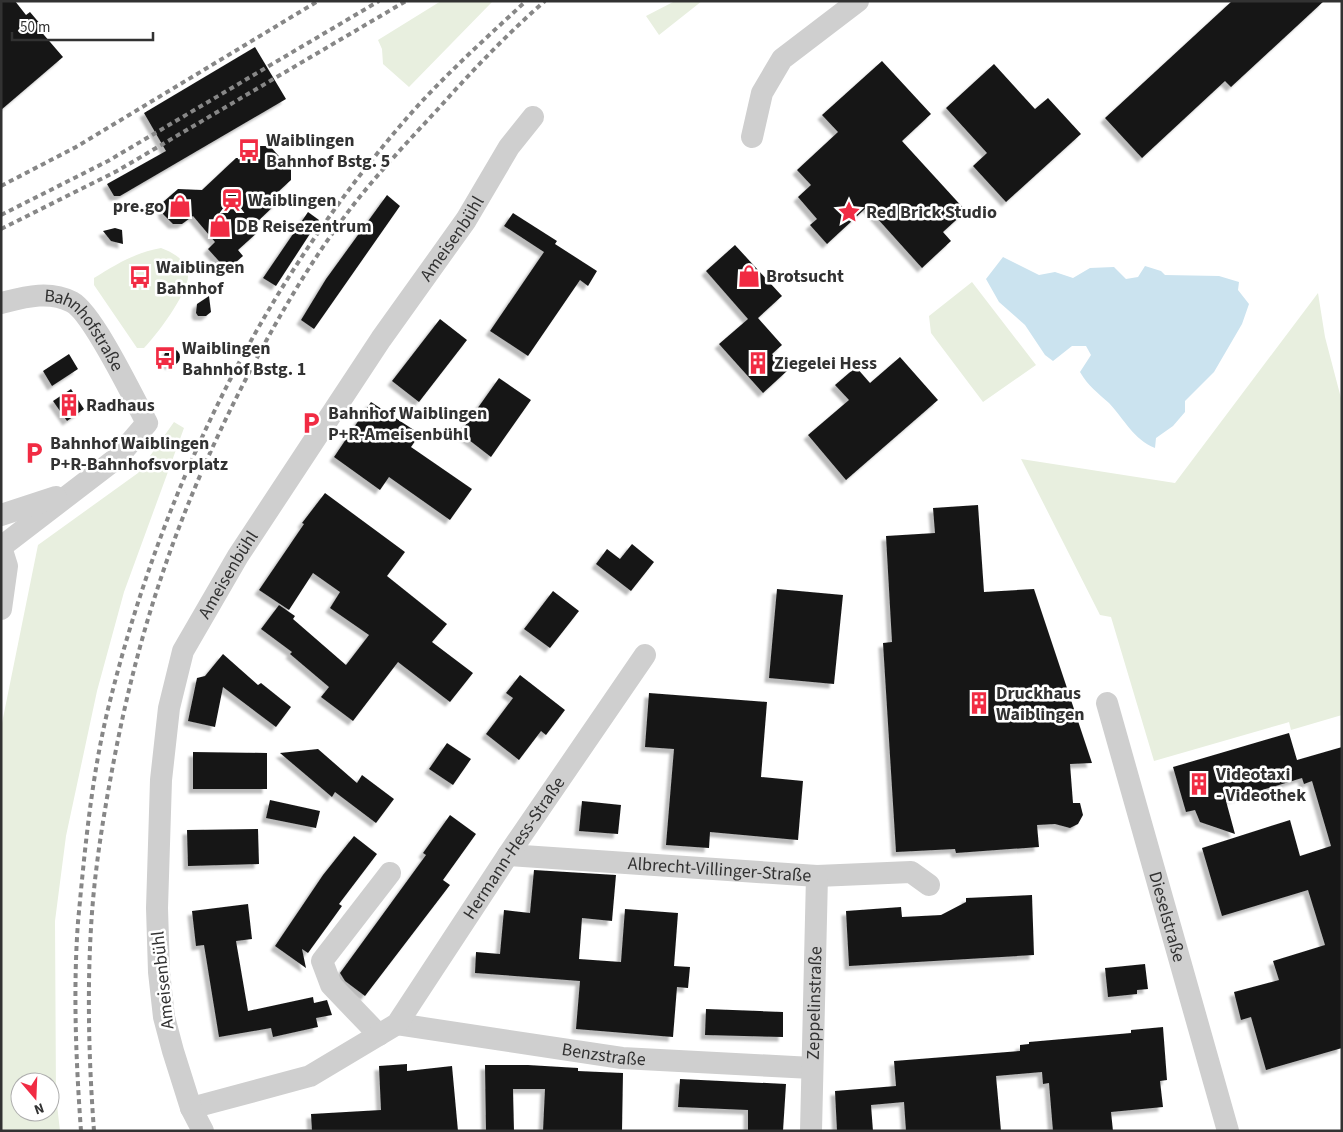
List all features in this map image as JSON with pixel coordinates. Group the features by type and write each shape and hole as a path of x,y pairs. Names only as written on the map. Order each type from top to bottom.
{"street":[{"path":"752,137 762,93 782,59 858,1"},
{"name":"Ameisenbühl","path":"203,1131 191,1108 164,1017 159,972 157,908 161,780 169,708 184,651 200,619 238,556 381,340 466,220 509,147 534,117"},
{"name":"Bahnhofstraße","path":"1,303 35,295 72,302 79,308 99,336 147,423 117,458 1,547"},
{"name":"Bahnhofstraße","path":"1,515 71,492"},
{"path":"1,547 7,566 1,609"},
{"name":"Hermann-Hess-Straße","path":"191,1108 310,1076 388,1030 645,654"},
{"name":"Dieselstraße","path":"1107,703 1228,1131"},
{"name":"Albrecht-Villinger-Straße","path":"508,855 817,876 911,872 929,885"},
{"path":"388,1030 331,985 322,961 390,872"},
{"name":"Zeppelinstraße","path":"811,1131 817,876"},
{"name":"Benzstraße","path":"388,1030 622,1058 812,1068"}],"green space":[{"path":"441,1 493,1 409,87 383,64 382,49 378,40"},
{"path":"675,1 702,1 659,35 646,16"},
{"path":"161,248 182,260 187,269 187,282 178,302 156,334 144,348 137,348 94,285 94,278 134,256"},
{"path":"972,282 1036,365 983,402 931,333 929,316"},
{"path":"1318,293 1325,337 1342,402 1342,715 1291,730 1289,722 1154,761 1111,617 1100,615 1021,459 1175,483"},
{"path":"174,422 184,428 124,592 97,691 66,836 55,921 56,1072 10,1072 10,1122 59,1122 60,1131 1,1131 1,728 38,545 138,473"}],"water":[{"path":"1003,257 1039,275 1055,272 1073,278 1090,268 1114,267 1126,279 1138,277 1145,266 1161,271 1165,275 1219,276 1239,282 1238,290 1249,304 1242,324 1214,372 1185,401 1185,412 1173,426 1156,438 1155,448 1141,440 1109,403 1083,377 1080,372 1091,355 1086,346 1072,346 1053,361 1045,355 1025,325 999,302 986,279"}],"building":[{"path":"1,1 15,1 26,15 30,12 41,25 38,28 63,57 1,110"},
{"path":"1232,1 1324,1 1231,87 1225,81 1142,158 1105,118"},
{"path":"255,47 286,99 120,196 114,196 107,184 166,151 144,113"},
{"path":"882,61 931,114 902,141 966,211 943,232 951,241 922,268 867,207 827,244 810,225 817,219 798,197 811,185 797,170 838,132 822,115"},
{"path":"994,64 1035,109 1048,98 1081,134 1006,202 973,166 987,153 946,108"},
{"path":"258,146 270,146 291,170 291,180 278,192 278,202 253,226 258,232 238,250 243,256 227,270 208,249 215,242 193,216 182,224 173,224 163,214 162,203 178,189 202,190 236,158 246,158"},
{"path":"387,195 400,206 314,329 301,320 326,279"},
{"path":"308,212 319,220 276,286 263,278"},
{"path":"513,213 557,241 555,244 597,271 588,286 580,280 528,356 490,331 544,252 504,226"},
{"path":"115,228 122,230 123,244 111,241 103,231"},
{"path":"735,245 782,296 758,318 782,345 772,354 787,371 763,393 719,344 748,319 706,271"},
{"path":"209,296 211,312 206,316 198,316 196,313 197,304"},
{"path":"440,319 467,340 419,402 392,381"},
{"path":"169,349 175,349 180,354 178,363 169,365 164,360 164,354"},
{"path":"69,354 78,369 52,386 43,371"},
{"path":"900,357 938,400 846,480 808,435 849,400 835,385 856,367 870,383"},
{"path":"499,378 531,400 491,457 460,433"},
{"name":"Radhaus","path":"71,389 84,409 67,421 53,401"},
{"path":"371,402 420,434 411,447 472,489 450,520 389,477 380,490 334,457"},
{"path":"325,493 405,552 387,576 447,624 432,642 473,673 450,702 398,662 353,721 321,697 329,687 290,654 292,652 261,629 279,605 295,616 293,619 346,665 369,635 330,608 340,592 313,573 289,610 259,590 304,524 302,523"},
{"name":"Druckhaus Waiblingen","path":"978,505 984,592 1034,589 1092,763 1070,764 1073,803 1080,803 1083,815 1078,824 1070,828 1055,824 1037,825 1039,847 956,853 955,849 896,852 883,643 892,642 886,536 935,533 933,508"},
{"path":"632,544 654,562 631,591 596,564 607,549 620,559"},
{"path":"777,589 843,595 834,684 769,678"},
{"path":"553,591 579,611 550,648 524,629"},
{"path":"223,654 258,685 261,683 291,707 276,727 223,687 215,727 188,721 197,678 205,676"},
{"path":"520,675 565,710 546,735 541,731 519,760 486,734 513,698 506,693"},
{"path":"649,693 767,702 761,777 803,781 798,840 710,832 709,848 666,845 674,749 645,747"},
{"path":"1289,733 1297,760 1342,747 1342,1048 1266,1070 1251,1017 1241,1020 1234,992 1279,980 1273,961 1325,945 1308,890 1222,916 1202,848 1290,820 1300,856 1331,846 1312,781 1304,784 1302,778 1226,801 1235,834 1200,822 1195,810 1186,812 1173,767"},
{"path":"447,743 471,759 453,785 429,769"},
{"path":"318,749 357,783 362,775 394,799 376,823 335,792 332,797 280,753"},
{"path":"193,752 267,753 267,789 193,789"},
{"path":"270,800 320,811 316,828 266,818"},
{"path":"582,801 621,805 618,834 579,831"},
{"path":"450,815 476,834 443,880 450,885 365,996 345,981 340,973 426,855 423,853"},
{"path":"258,829 259,864 188,866 187,830"},
{"path":"354,836 377,854 339,904 342,906 308,953 302,949 306,968 275,946 323,875"},
{"path":"534,870 616,875 612,921 582,918 579,959 621,962 625,909 678,913 674,966 690,967 688,988 677,987 673,1037 576,1029 580,981 475,973 476,952 500,954 504,910 530,913"},
{"path":"1032,895 1034,955 849,966 846,911 901,907 902,917 941,915 966,902 966,898"},
{"path":"248,904 252,939 236,941 248,1011 313,997 314,1003 327,1000 332,1015 316,1018 318,1027 273,1037 271,1028 219,1037 204,945 196,946 192,911"},
{"path":"1145,964 1148,989 1137,990 1137,994 1108,997 1105,968"},
{"path":"706,1009 783,1012 783,1037 705,1035"},
{"path":"1163,1027 1167,1080 1160,1081 1163,1107 1111,1112 1113,1131 1053,1131 1049,1083 1043,1084 1042,1072 996,1076 1001,1131 906,1131 904,1102 871,1105 873,1131 837,1131 835,1091 896,1086 894,1061 1020,1051 1020,1045 1029,1044 1029,1042 1131,1033 1131,1030"},
{"path":"407,1064 407,1071 452,1066 458,1131 312,1131 311,1114 381,1110 379,1066"},
{"path":"485,1065 528,1065 578,1068 578,1071 623,1073 622,1131 543,1131 545,1089 513,1089 514,1131 486,1131"},
{"path":"680,1079 786,1084 783,1131 748,1131 748,1110 678,1107"}],"railway":[{"path":"1,186 76,147 318,1"},
{"path":"1,215 108,161 379,1"},
{"path":"1,229 117,171 406,1"},
{"path":"81,1131 75,1000 78,922 90,809 104,725 111,697 133,619 159,542 189,468 222,395 261,324 303,255 349,189 400,126 461,62 526,1"},
{"path":"94,1131 90,1055 89,978 92,907 99,846 113,765 136,661 150,611 184,515 204,467 250,371 287,305 328,240 358,199 407,142 490,53 545,1"}],"place":[{"name":"Waiblingen Bahnhof Bstg. 5","path":"249,150"},
{"name":"Waiblingen","path":"232,200"},
{"name":"pre.go","path":"180,206"},
{"name":"Red Brick Studio","path":"849,212"},
{"name":"DB Reisezentrum","path":"220,226"},
{"name":"Brotsucht","path":"749,276"},
{"name":"Waiblingen Bahnhof","path":"140,277"},
{"name":"Waiblingen Bahnhof Bstg. 1","path":"165,358"},
{"name":"Ziegelei Hess","path":"758,363"},
{"name":"Radhaus","path":"69,405"},
{"name":"Bahnhof Waiblingen P+R-Ameisenbühl","path":"311,423"},
{"name":"Bahnhof Waiblingen P+R-Bahnhofsvorplatz","path":"34,453"},
{"name":"Druckhaus Waiblingen","path":"979,703"},
{"name":"Videotaxi - Videothek","path":"1199,784"}]}
